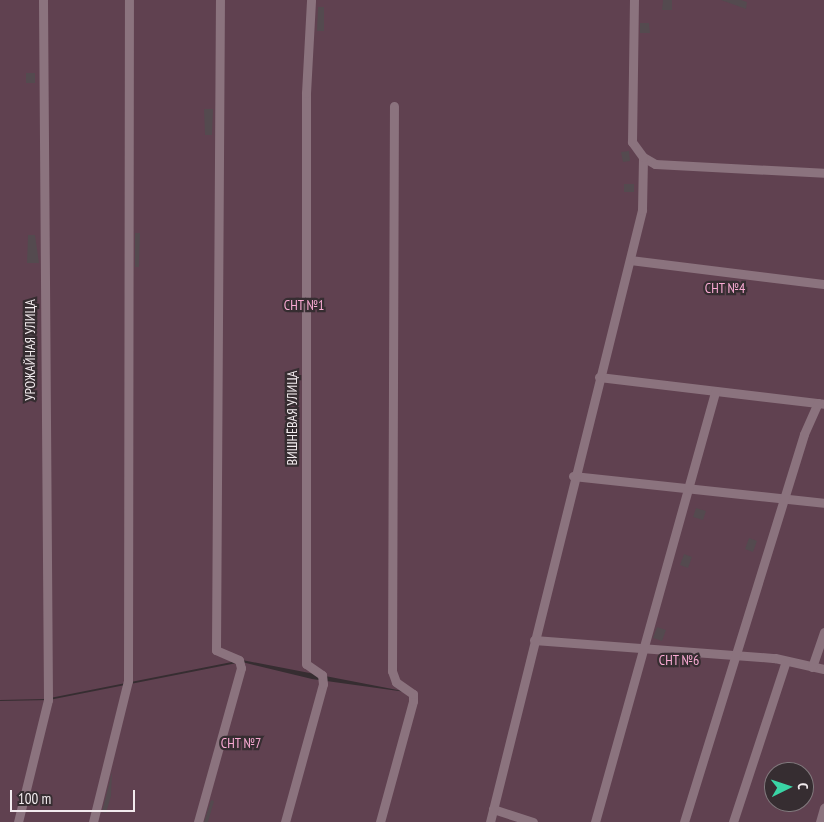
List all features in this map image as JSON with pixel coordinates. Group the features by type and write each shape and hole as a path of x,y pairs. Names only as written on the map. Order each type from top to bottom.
{"street":[{"name":"УРОЖАЙНАЯ УЛИЦА","path":"18,822 48,700 43,0"},
{"path":"92,822 128,680 129,0"},
{"path":"198,822 241,668 239,660 216,650 220,0"},
{"name":"ВИШНЁВАЯ УЛИЦА","path":"285,822 323,684 322,675 306,664 306,93 311,0"},
{"path":"634,0 632,142 643,157 655,164 824,173"},
{"path":"380,822 413,701 413,694 396,682 392,671 394,106"},
{"path":"490,822 573,476 642,210 643,157"},
{"path":"630,260 824,284"},
{"path":"599,377 821,404 784,498 684,822"},
{"path":"595,822 690,489 715,391"},
{"path":"573,476 824,503"},
{"path":"812,667 824,632"},
{"path":"534,640 646,646 735,654 786,661 824,670"},
{"path":"733,822 786,661"},
{"path":"820,822 824,808"},
{"path":"493,809 533,822"}],"green space":[{"name":"СНТ №1","path":"0,0 824,0 824,822 0,822 0,701 49,700 242,662 312,679 413,693 242,660 45,699 0,700"}],"building":[{"path":"663,0 672,0 672,10 662,10"},
{"path":"721,0 741,0 747,2 746,9"},
{"path":"318,7 324,7 324,31 317,31"},
{"path":"640,23 649,23 650,33 640,33"},
{"path":"26,73 35,73 35,83 26,83"},
{"path":"204,109 213,109 212,135 205,135"},
{"path":"629,151 630,161 623,162 621,152"},
{"path":"624,184 634,184 634,192 624,192"},
{"path":"135,233 140,233 139,267 135,267"},
{"path":"28,235 35,235 39,263 27,263"},
{"path":"27,313 36,313 34,339 27,339"},
{"path":"696,508 706,511 703,520 693,517"},
{"path":"749,538 757,541 753,552 745,549"},
{"path":"684,554 692,557 688,568 680,565"},
{"path":"657,627 666,630 662,641 653,638"},
{"path":"112,772 111,796 106,813 102,812"},
{"path":"211,800 214,801 208,822 204,822"}],"park label":[{"name":"СНТ №4","path":"725,288"},
{"name":"СНТ №6","path":"679,660"},
{"name":"СНТ №7","path":"241,743"}]}
